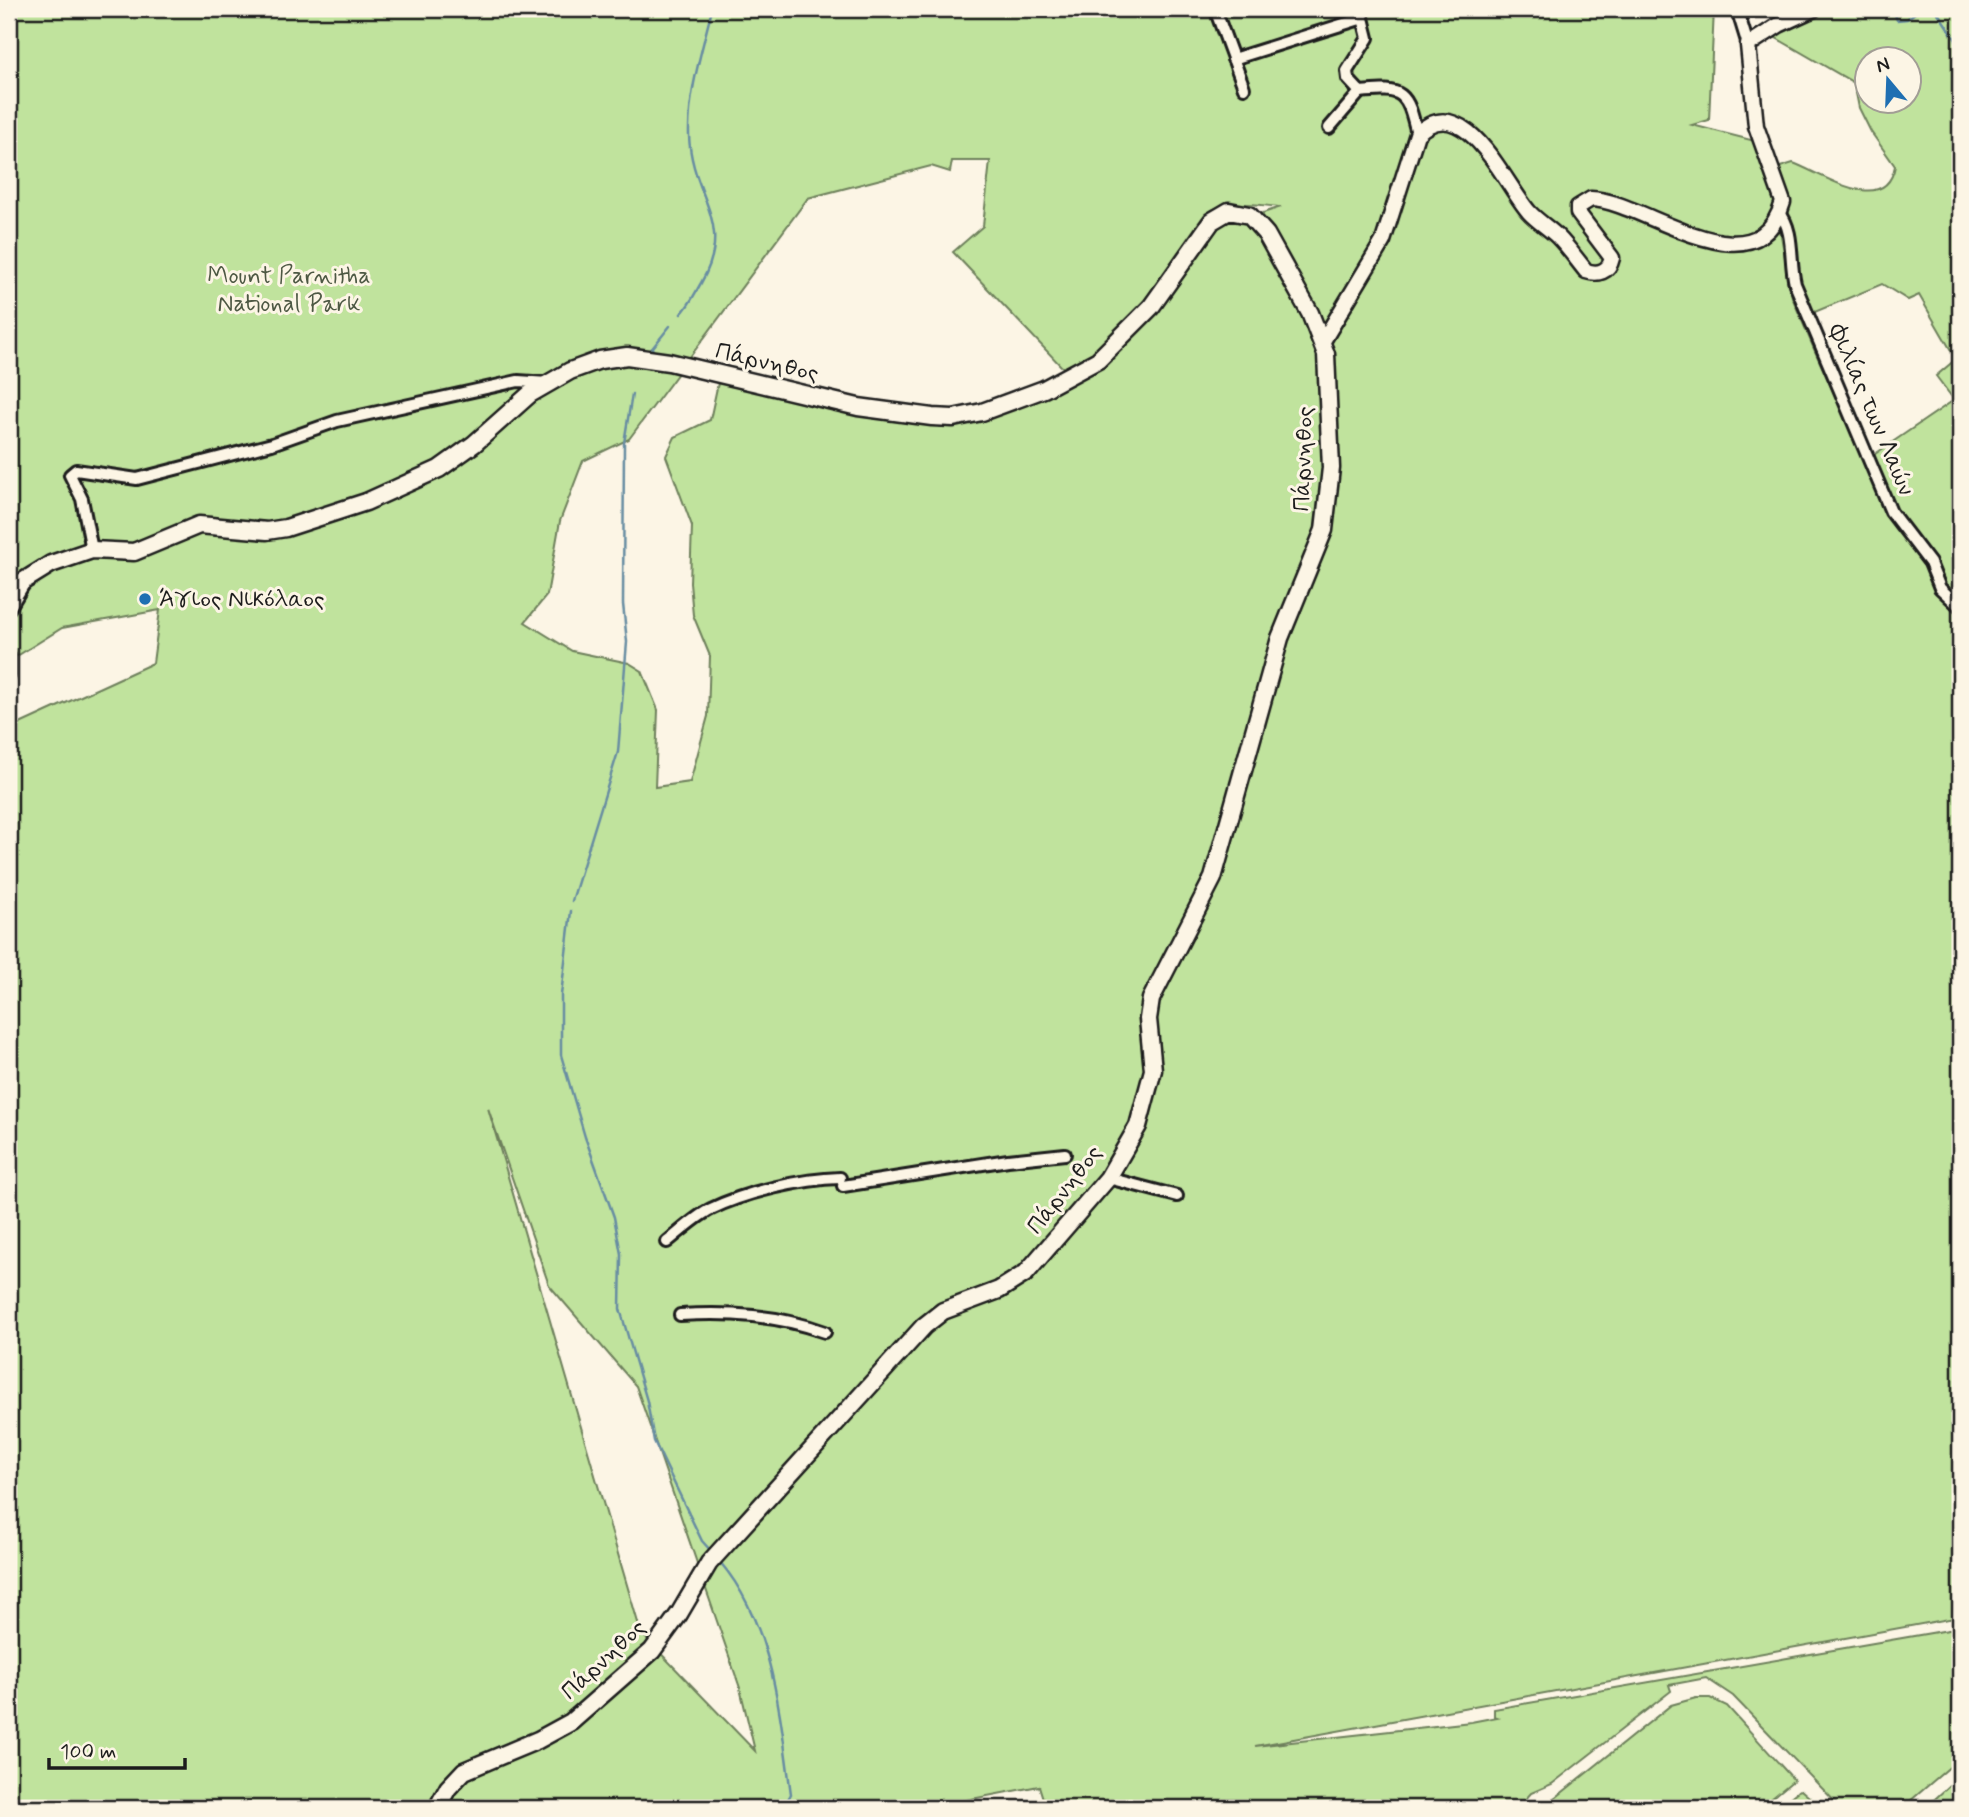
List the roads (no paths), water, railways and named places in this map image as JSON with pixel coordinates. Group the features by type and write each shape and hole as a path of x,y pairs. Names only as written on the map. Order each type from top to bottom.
{"main road":[{"name":"Πάρνηθος","path":"9,590 71,555 92,550 134,552 200,525 267,531 286,528 366,502 418,480 459,456 530,394 548,383 585,365 627,356 669,362 858,407 953,418 982,412 1044,390 1098,360 1151,307 1212,221 1221,214 1233,211 1252,218 1269,239 1323,341 1328,366 1331,468 1324,530 1280,638 1213,878 1154,989 1148,1019 1153,1060 1151,1087 1138,1126 1108,1178 1019,1279 999,1290 943,1311 924,1326 709,1563 664,1636 638,1665 585,1712 553,1733 464,1772 448,1788 437,1808"}],"street":[{"path":"1215,9 1244,88"},
{"path":"1323,341 1383,241 1417,134 1426,125 1441,121 1459,125 1479,142 1529,212 1558,236 1586,271 1601,273 1608,268 1612,258 1581,220 1581,204 1600,199 1675,230 1717,242 1738,242 1762,234 1779,212 1782,199 1756,126 1748,45 1737,9"},
{"path":"1748,45 1779,25 1814,9"},
{"path":"1233,59 1363,18 1368,38 1347,74 1360,92"},
{"path":"1329,128 1360,92 1389,90 1402,93 1410,104 1417,134"},
{"name":"Φιλίας των Λαών","path":"1779,212 1788,225 1790,263 1795,284 1891,512 1930,563 1940,588 1960,607"},
{"path":"92,550 82,499 70,475 76,470 137,479 272,444 337,421 518,381 548,383"},
{"path":"9,609 32,575"},
{"path":"9,655 9,676"},
{"path":"667,1242 708,1210 727,1202 818,1178 842,1182 1065,1154"},
{"path":"1108,1178 1177,1196"},
{"path":"680,1315 745,1314 772,1317 825,1332"}],"waterway":[{"path":"681,314 690,303 711,262 714,243 713,226 697,176 689,135 693,87 712,9"},
{"path":"1893,9 1897,20 1907,19 1920,9"},
{"path":"1931,9 1936,10 1960,46"},
{"path":"650,351 670,326"},
{"path":"572,901 618,752 627,642 623,604 624,443 632,394"},
{"path":"571,911 561,995 561,1055 585,1137 614,1217 621,1254 620,1309 647,1401 654,1441 702,1541 711,1551"},
{"path":"720,1562 752,1613 771,1672 791,1794 783,1808"}],"place":[{"name":"Άγιος Νικόλαος","path":"145,599"}],"park label":[{"name":"Mount Parnitha National Park","path":"289,290"}]}
